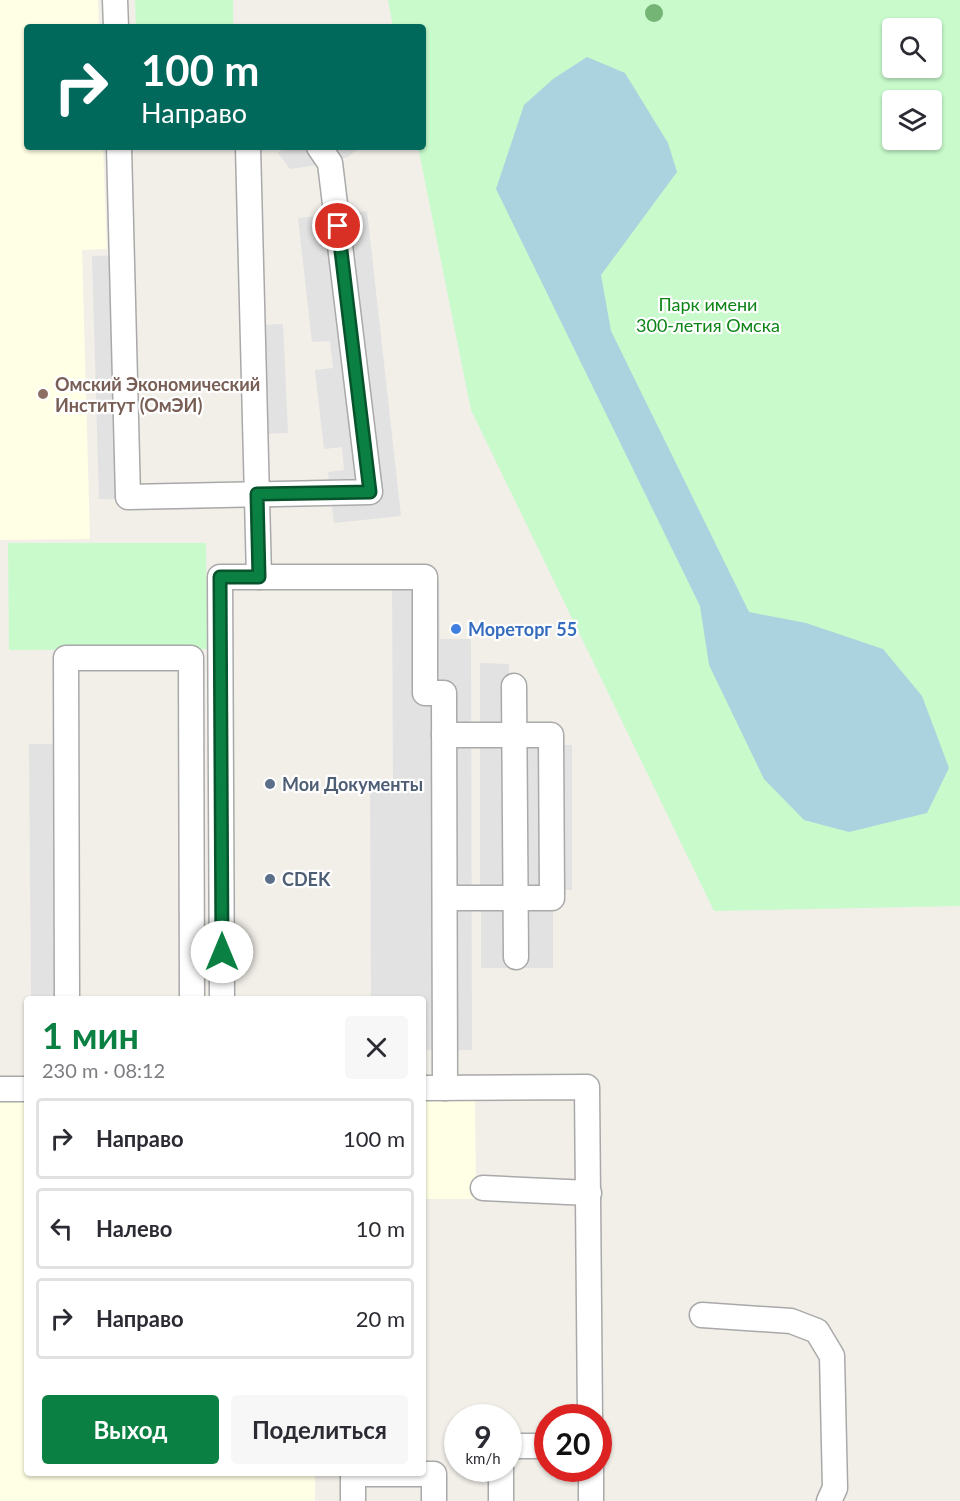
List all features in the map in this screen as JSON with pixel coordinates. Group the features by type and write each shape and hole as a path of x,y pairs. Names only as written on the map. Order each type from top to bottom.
{"lane":[{"path":"115,0 116,24"},
{"path":"119,150 128,497 370,492 330,163 320,150"},
{"path":"248,150 259,577"},
{"path":"222,996 220,577 425,577 425,693 444,693 445,898 434,1088 587,1088 590,1404"},
{"path":"67,996 66,658 191,658 192,996"},
{"path":"514,686 516,957"},
{"path":"444,735 551,735 552,898 445,898"},
{"path":"0,1089 24,1089"},
{"path":"483,1188 589,1193"},
{"path":"702,1315 791,1321 817,1331 832,1356 835,1488 829,1501"},
{"path":"426,1474 434,1474 434,1501"},
{"path":"353,1476 353,1501"},
{"path":"501,1482 501,1501"},
{"path":"591,1482 591,1501"}],"shaded area":[{"name":"Омский Экономический Институт (ОмЭИ)","path":"0,0 98,0 99,24 24,24 24,150 103,150 107,249 82,250 90,539 0,540"},
{"path":"282,150 357,150 348,157 290,169 278,153"},
{"path":"367,211 401,516 334,523 328,472 344,470 342,447 324,449 315,370 333,368 330,341 312,342 298,218"},
{"path":"127,255 133,499 99,499 92,256"},
{"path":"283,324 288,433 263,434 258,325"},
{"path":"392,581 439,581 440,639 471,639 472,1050 426,1050 426,996 371,996 370,781 393,780"},
{"path":"480,663 509,664 510,745 572,745 572,890 480,890"},
{"path":"29,744 71,744 73,996 31,996"},
{"path":"553,910 553,968 481,968 481,911"},
{"path":"426,1097 475,1097 476,1199 426,1199"},
{"path":"0,1098 24,1098 24,1476 315,1476 315,1501 0,1501"}],"green space":[{"path":"135,0 233,0 233,24 136,24"},
{"name":"Парк имени 300-летия Омска","path":"388,0 960,0 960,906 714,911 471,410 419,150 426,150 426,24 392,24"},
{"path":"8,543 206,543 207,649 9,650"}],"water":[{"path":"587,57 625,73 668,143 677,172 601,275 611,331 749,612 806,623 883,649 922,696 949,768 927,813 849,832 804,820 764,779 709,665 700,606 496,189 524,105 553,79"}],"place":[{"name":"Омский Экономический Институт (ОмЭИ)","path":"43,394"},
{"name":"Мореторг 55","path":"456,629"},
{"name":"Мои Документы","path":"270,784"},
{"name":"CDEK","path":"270,879"}],"route":[{"path":"222,952 220,577 259,577 257,494 370,492 338,226"}]}
